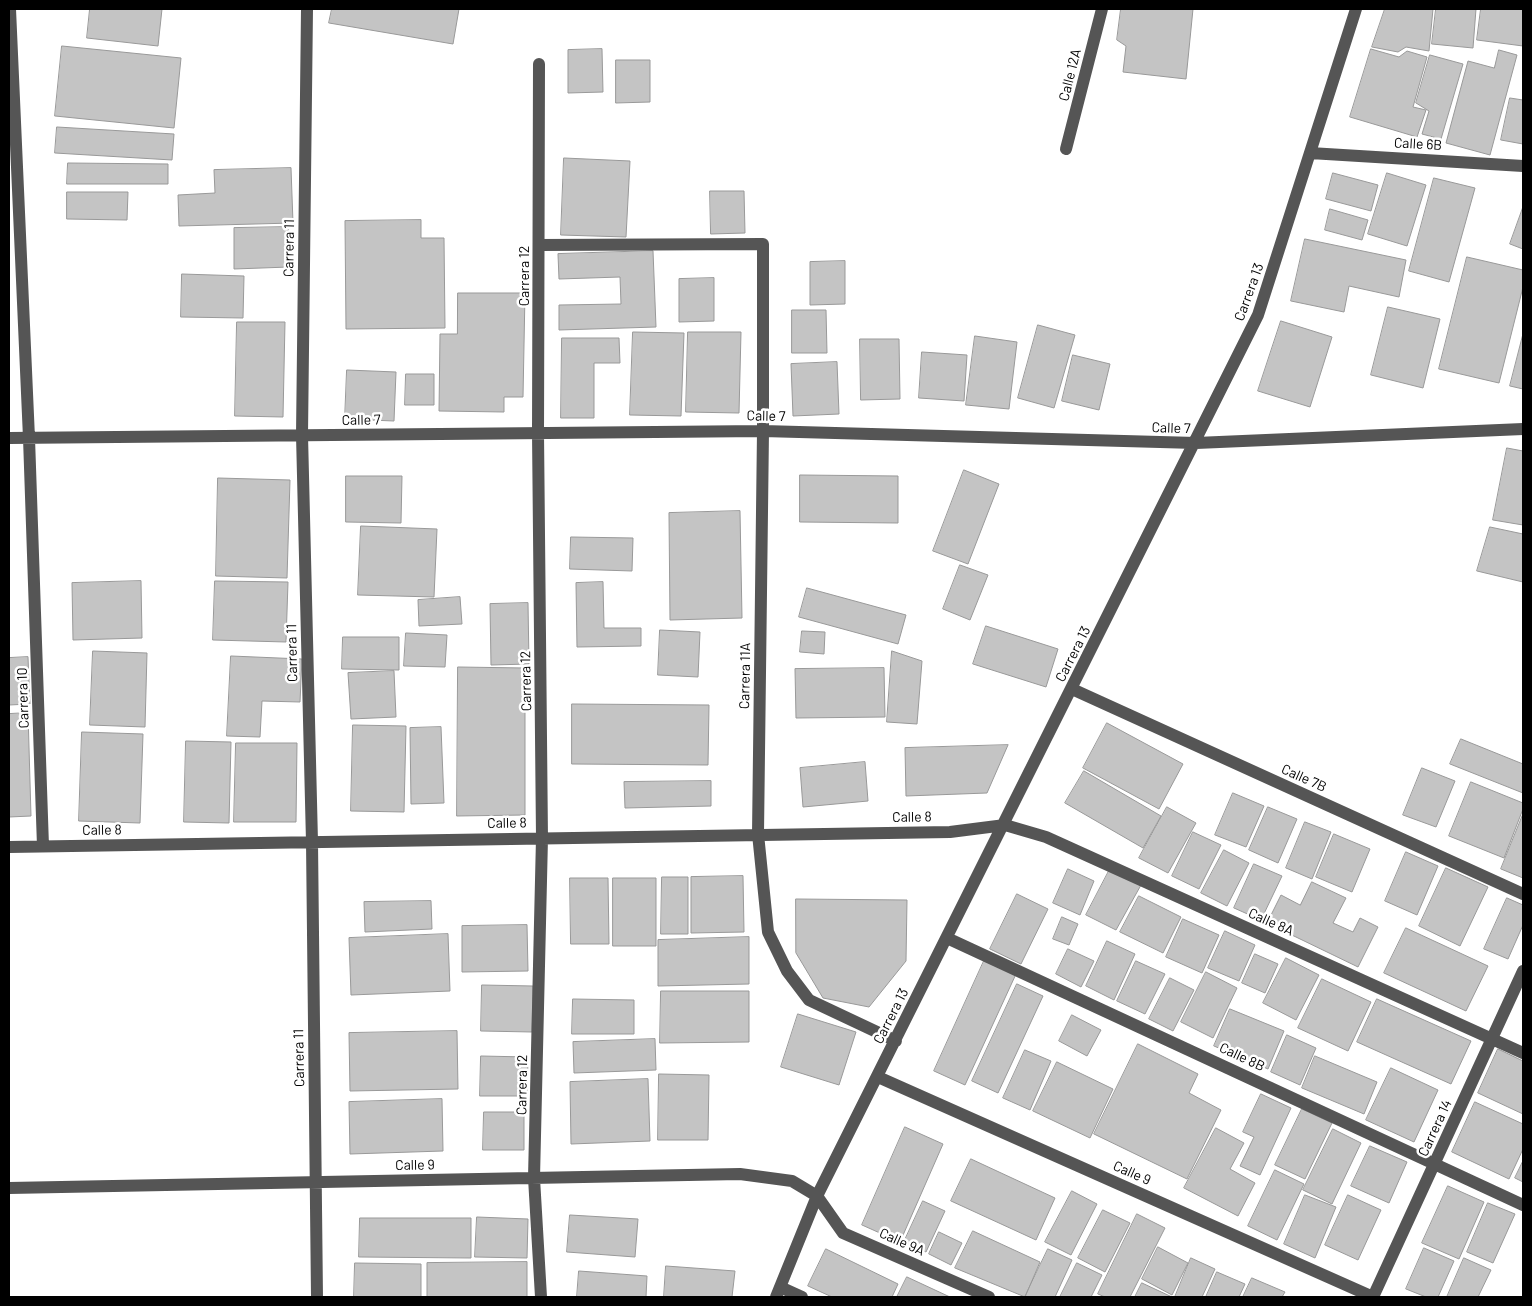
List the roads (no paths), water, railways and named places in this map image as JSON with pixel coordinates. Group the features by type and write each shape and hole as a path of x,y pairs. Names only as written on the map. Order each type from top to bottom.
{"street":[{"name":"Carrera 10","path":"10,9 29,438 43,846"},
{"name":"Carrera 11","path":"307,9 302,435 312,842 317,1297"},
{"name":"Calle 12A","path":"1066,149 1102,9"},
{"name":"Carrera 13","path":"778,1292 817,1196 1196,443 1258,315 1356,9"},
{"name":"Carrera 12","path":"539,64 538,433 542,838 534,1178 541,1297"},
{"name":"Calle 6B","path":"1310,153 1523,166"},
{"name":"Carrera 11A","path":"539,244 762,244 763,431 758,834 768,932 787,971 809,1000 896,1041"},
{"name":"Calle 7","path":"9,438 763,431 1196,443 1523,429"},
{"name":"Calle 7B","path":"1072,690 1523,894"},
{"name":"Calle 8","path":"9,847 950,832 1004,825"},
{"name":"Calle 8A","path":"1004,825 1046,837 1523,1053"},
{"name":"Calle 8B","path":"947,938 1523,1205"},
{"name":"Carrera 14","path":"1373,1297 1523,970"},
{"name":"Calle 9","path":"878,1076 1373,1297"},
{"name":"Calle 9","path":"9,1188 740,1174 792,1181 817,1196"},
{"name":"Calle 9A","path":"817,1196 843,1233 989,1297"},
{"path":"778,1292 802,1297"}]}
